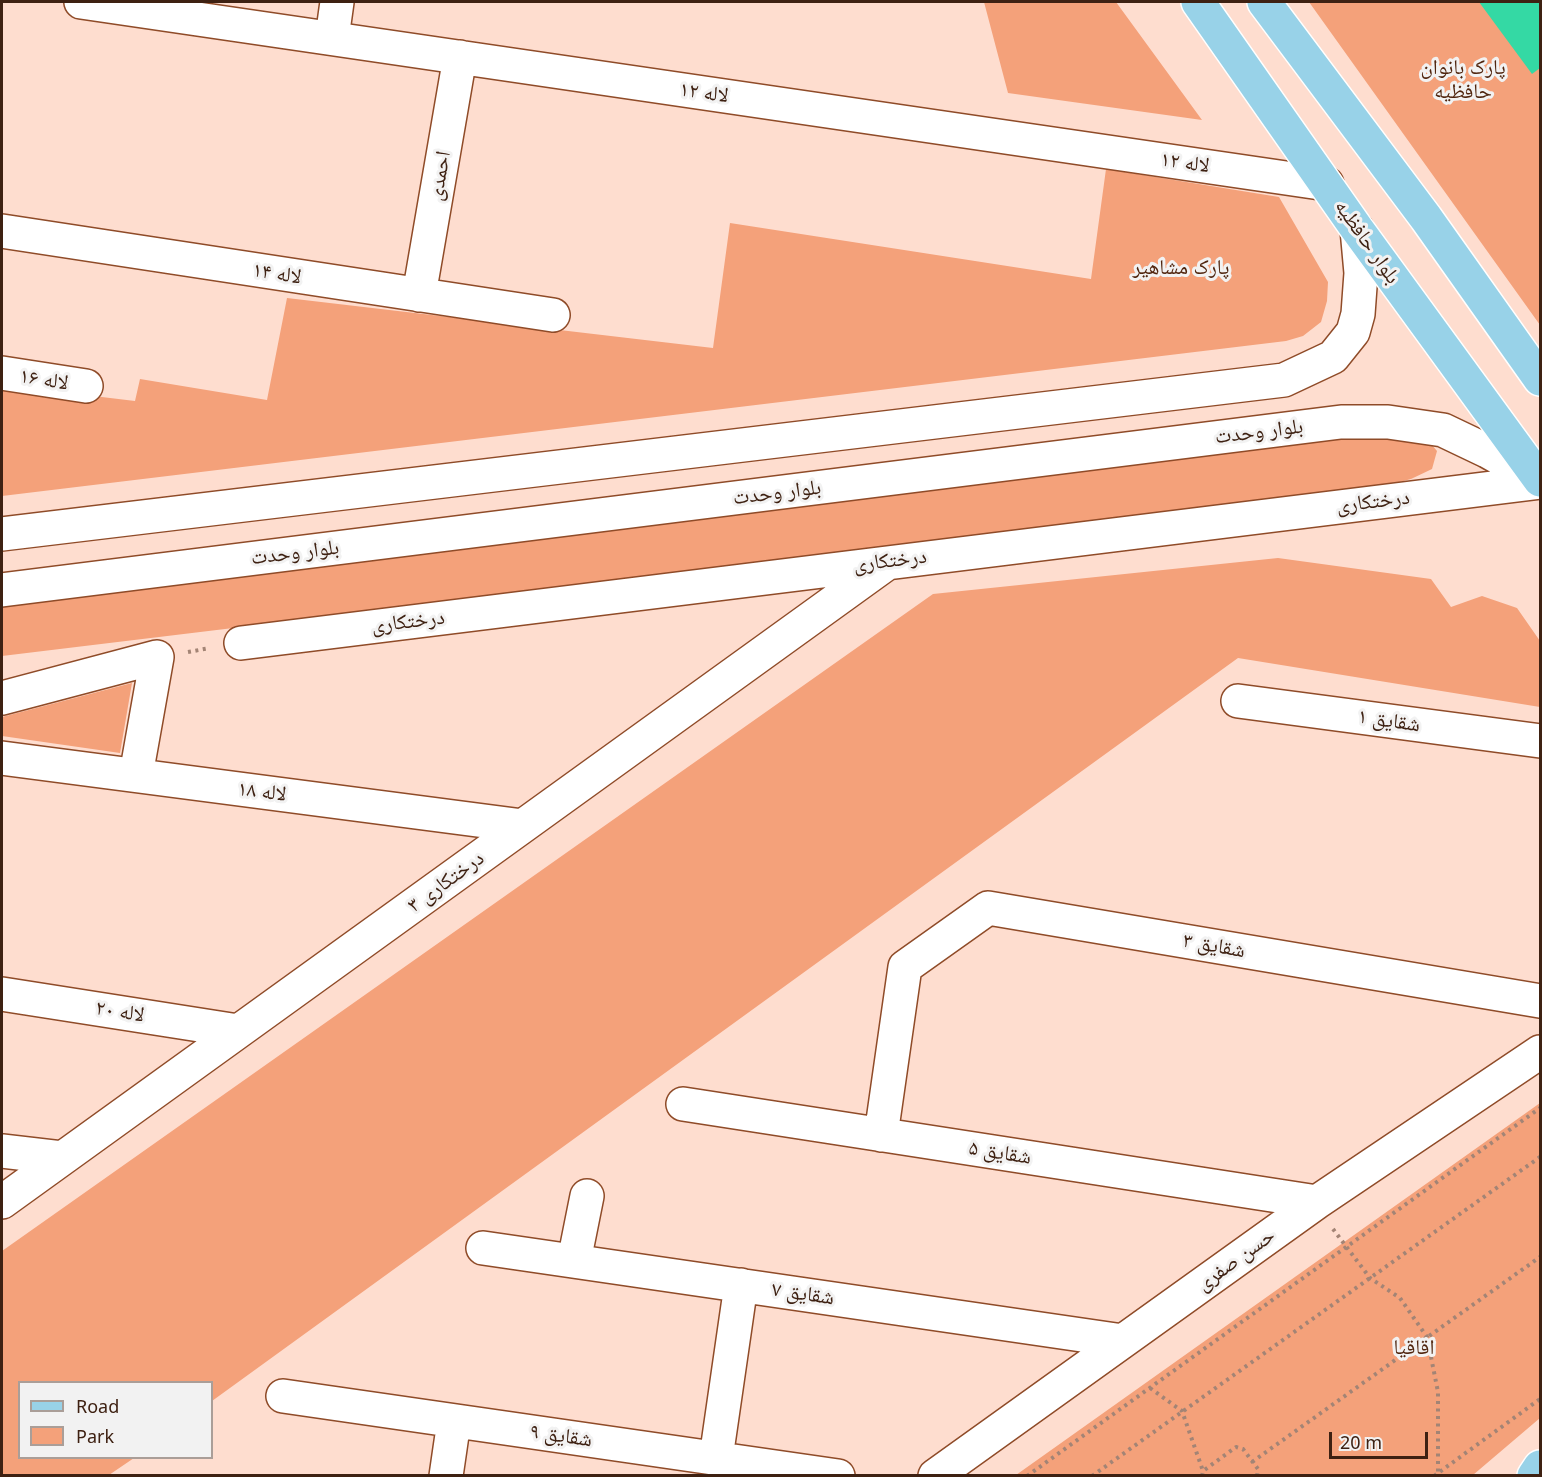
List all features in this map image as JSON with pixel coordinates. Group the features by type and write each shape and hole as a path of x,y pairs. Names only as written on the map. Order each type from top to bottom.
{"main road":[{"name":"بلوار حافظیه","path":"1198,2 1357,229 1540,481"},
{"path":"1264,2 1426,218 1540,379"},
{"path":"1534,1476 1540,1467"}],"street":[{"name":"لاله ۱۲","path":"81,2 1327,184"},
{"path":"332,38 337,2"},
{"name":"احمدی","path":"419,296 460,57"},
{"path":"2,534 1284,380 1332,357 1353,332 1358,314 1360,273 1357,229"},
{"name":"لاله ۱۴","path":"2,231 552,315"},
{"name":"لاله ۱۶","path":"2,373 86,387"},
{"name":"بلوار وحدت","path":"2,590 1341,422 1388,422 1443,430 1487,451 1540,481"},
{"name":"درختکاری","path":"241,643 1540,481"},
{"name":"درختکاری ۳","path":"2,1202 890,561"},
{"path":"2,698 157,657 136,775"},
{"name":"شقایق ۱","path":"1238,702 1540,741"},
{"name":"لاله ۱۸","path":"2,758 523,826"},
{"name":"شقایق ۳","path":"881,1135 905,967 988,908 1540,1002"},
{"name":"لاله ۲۰","path":"2,994 238,1031"},
{"name":"حسن صفری","path":"935,1476 1317,1202 1540,1052"},
{"name":"شقایق ۵","path":"683,1104 1317,1202"},
{"path":"2,1151 62,1158"},
{"path":"573,1261 587,1196"},
{"name":"شقایق ۷","path":"483,1248 1123,1341"},
{"path":"716,1458 741,1285"},
{"name":"شقایق ۹","path":"283,1396 838,1476"},
{"path":"446,1476 454,1421"}],"path":[{"path":"157,657 241,643"},
{"path":"1027,1476 1540,1108"},
{"path":"1092,1476 1540,1157"},
{"path":"1317,1202 1345,1249 1370,1278 1400,1299 1427,1337 1438,1392 1436,1474"},
{"path":"1252,1461 1540,1257"},
{"path":"1150,1388 1182,1411 1203,1473 1236,1448 1244,1449 1258,1469 1257,1476"},
{"path":"1436,1474 1540,1399"}],"green space":[{"path":"984,2 1116,2 1202,120 1008,93"},
{"name":"پارک بانوان حافظیه","path":"1309,2 1540,2 1540,325"},
{"name":"پارک مشاهیر","path":"1106,169 1279,197 1328,282 1327,301 1321,322 1303,336 1286,341 2,496 2,385 135,401 140,379 267,400 287,298 713,348 730,223 1091,279"},
{"path":"1357,435 1426,438 1437,451 1432,469 1411,479 1365,491 2,656 2,604"},
{"path":"1278,558 1431,579 1451,607 1482,596 1517,608 1540,641 1540,707 1238,658 213,1400 213,1381 18,1381 18,1459 133,1459 109,1475 2,1475 2,1251 933,594"},
{"path":"132,683 120,753 2,736 2,717"},
{"name":"اقاقیا","path":"1540,1103 1540,1418 1473,1475 1016,1475"}],"building":[{"path":"1479,2 1540,2 1540,68 1532,74"}]}
